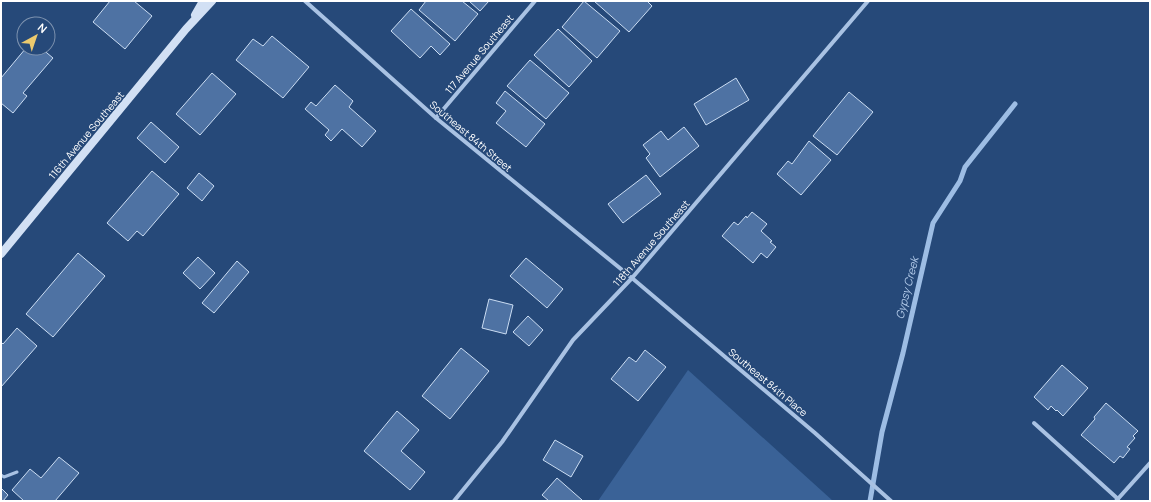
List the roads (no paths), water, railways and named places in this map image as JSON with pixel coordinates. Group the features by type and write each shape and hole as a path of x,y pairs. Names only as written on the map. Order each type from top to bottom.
{"street":[{"name":"116th Avenue Southeast","path":"186,29 203,1"},
{"name":"116th Avenue Southeast","path":"1,254 186,29 212,1"},
{"name":"Southeast 84th Street","path":"305,1 436,118 632,278"},
{"name":"117 Avenue Southeast","path":"436,118 535,1"},
{"name":"118th Avenue Southeast","path":"454,501 502,442 573,340 632,278 868,1"},
{"name":"Southeast 84th Place","path":"632,278 816,433 891,501"},
{"path":"1034,423 1117,500 1150,462"}],"lane":[{"path":"1,475 4,477 17,472"}],"waterway":[{"name":"Gypsy Creek","path":"870,501 882,432 903,353 933,223 960,181 965,167 1015,104"}]}
